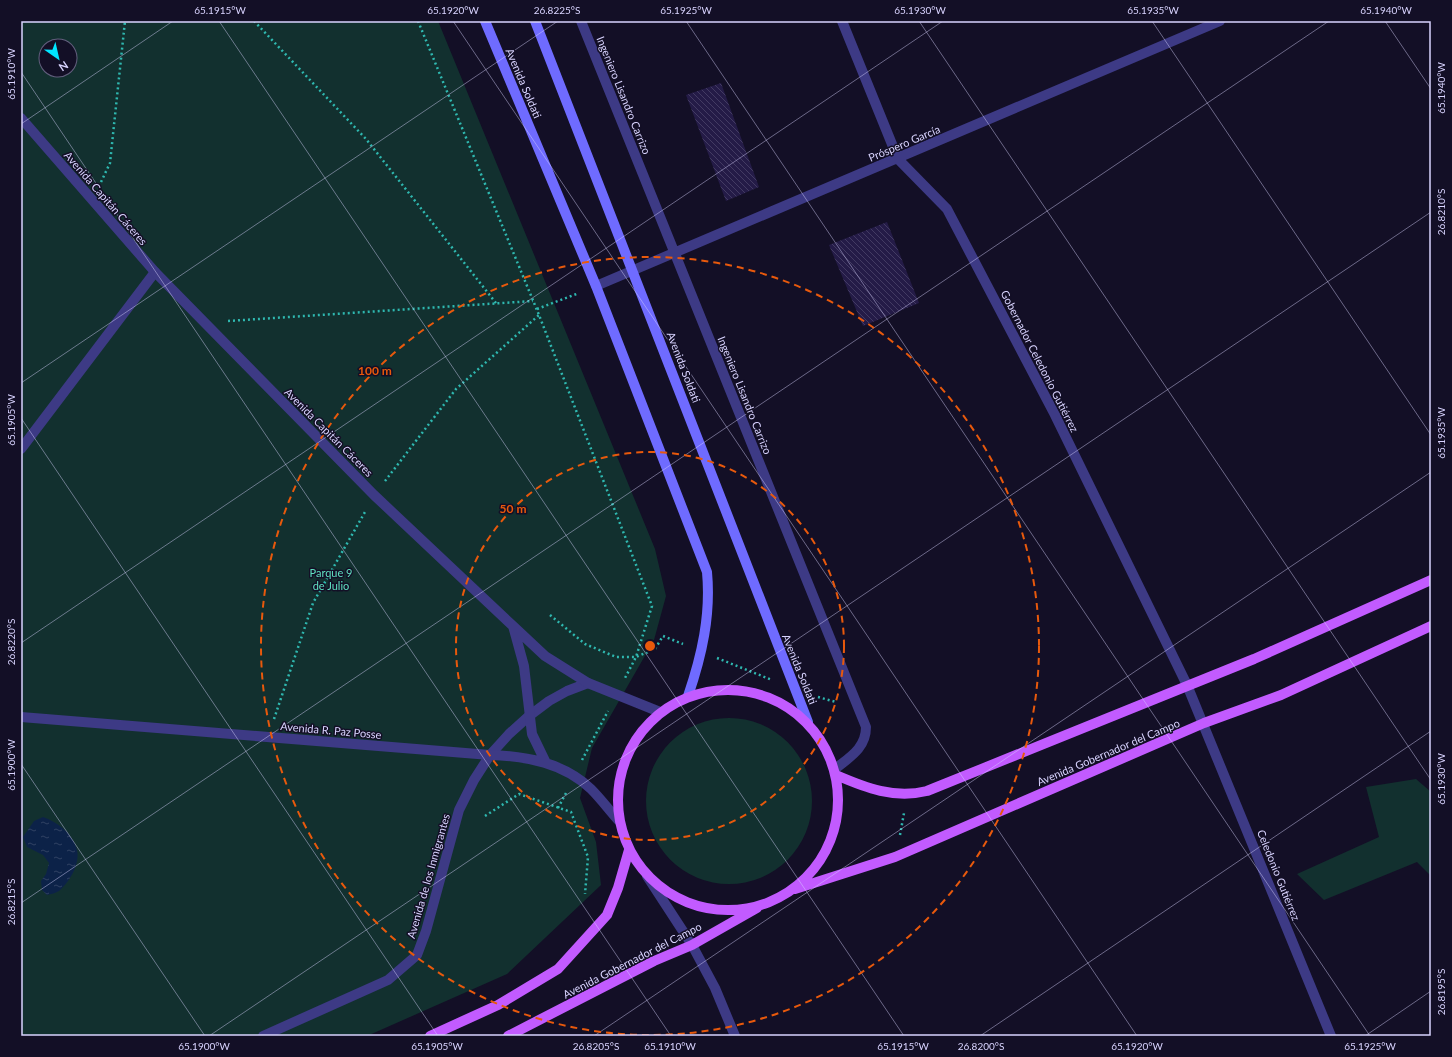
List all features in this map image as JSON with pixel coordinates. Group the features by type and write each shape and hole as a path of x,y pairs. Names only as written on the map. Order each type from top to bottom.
{"main road":[{"name":"Avenida Soldati","path":"485,21 596,286 707,572 709,596 707,622 702,651 688,696"},
{"name":"Avenida Soldati","path":"535,21 634,270 808,722"},
{"path":"836,772 881,792 907,795 927,791 1254,659 1431,580"},
{"name":"Avenida Gobernador del Campo","path":"792,890 895,857 1204,723 1281,694 1431,626"},
{"path":"720,689 752,691 782,703 808,722 824,744 836,772 839,808 831,839 815,868 792,890 766,903 734,910 702,908 672,896 647,876 629,850 618,820 617,790 624,760 639,734 660,712 688,696 720,689"},
{"path":"430,1036 498,1005 558,969 607,915 618,888 629,850"},
{"name":"Avenida Gobernador del Campo","path":"508,1036 654,961 692,945 766,903"}],"street":[{"name":"Ingeniero Lisandro Carrizo","path":"581,21 866,727 864,741 859,749 836,772"},
{"name":"Gobernador Celedonio Gutiérrez","path":"842,21 898,159 946,209 1055,415 1188,685 1204,723"},
{"name":"Próspero García","path":"596,286 1220,21"},
{"name":"Avenida Capitán Cáceres","path":"21,118 155,272 204,323 369,490 513,626 546,656 588,684 660,712"},
{"path":"21,449 155,272"},
{"path":"513,626 524,666 532,734 546,763"},
{"name":"Avenida de los Inmigrantes","path":"263,1036 388,980 417,956 426,931 459,810 474,780 490,755 509,734 529,716 555,697 588,684"},
{"name":"Avenida R. Paz Posse","path":"21,717 518,756 561,768 591,788 618,820"},
{"name":"Celedonio Gutiérrez","path":"1204,723 1331,1036"},
{"path":"647,876 692,945 715,988 735,1036"}],"path":[{"path":"93,200 110,163 125,21"},
{"path":"254,21 366,140 496,303"},
{"path":"418,21 537,309 652,606 636,657 558,808"},
{"path":"537,309 596,286"},
{"path":"204,323 533,301"},
{"path":"485,816 519,794 570,812 588,857 585,894"},
{"path":"895,857 907,795"}],"green space":[{"name":"Parque 9 de Julio","path":"21,21 438,21 655,549 666,596 654,640 592,748 580,798 596,842 601,885 507,974 367,1036 21,1036"},
{"path":"729,718 761,724 788,742 806,769 812,801 806,833 788,860 761,878 729,884 697,878 670,860 652,833 646,801 652,769 670,742 697,724"},
{"path":"1416,779 1431,792 1431,876 1417,862 1324,900 1297,874 1379,837 1366,787"}],"water":[{"path":"43,817 63,828 67,832 74,842 77,853 76,865 71,877 59,891 47,895 42,890 41,881 46,874 49,863 43,855 27,847 23,837 34,821"}],"building":[{"path":"721,83 759,187 726,201 686,95"},
{"path":"887,222 919,303 863,326 829,245"}]}
